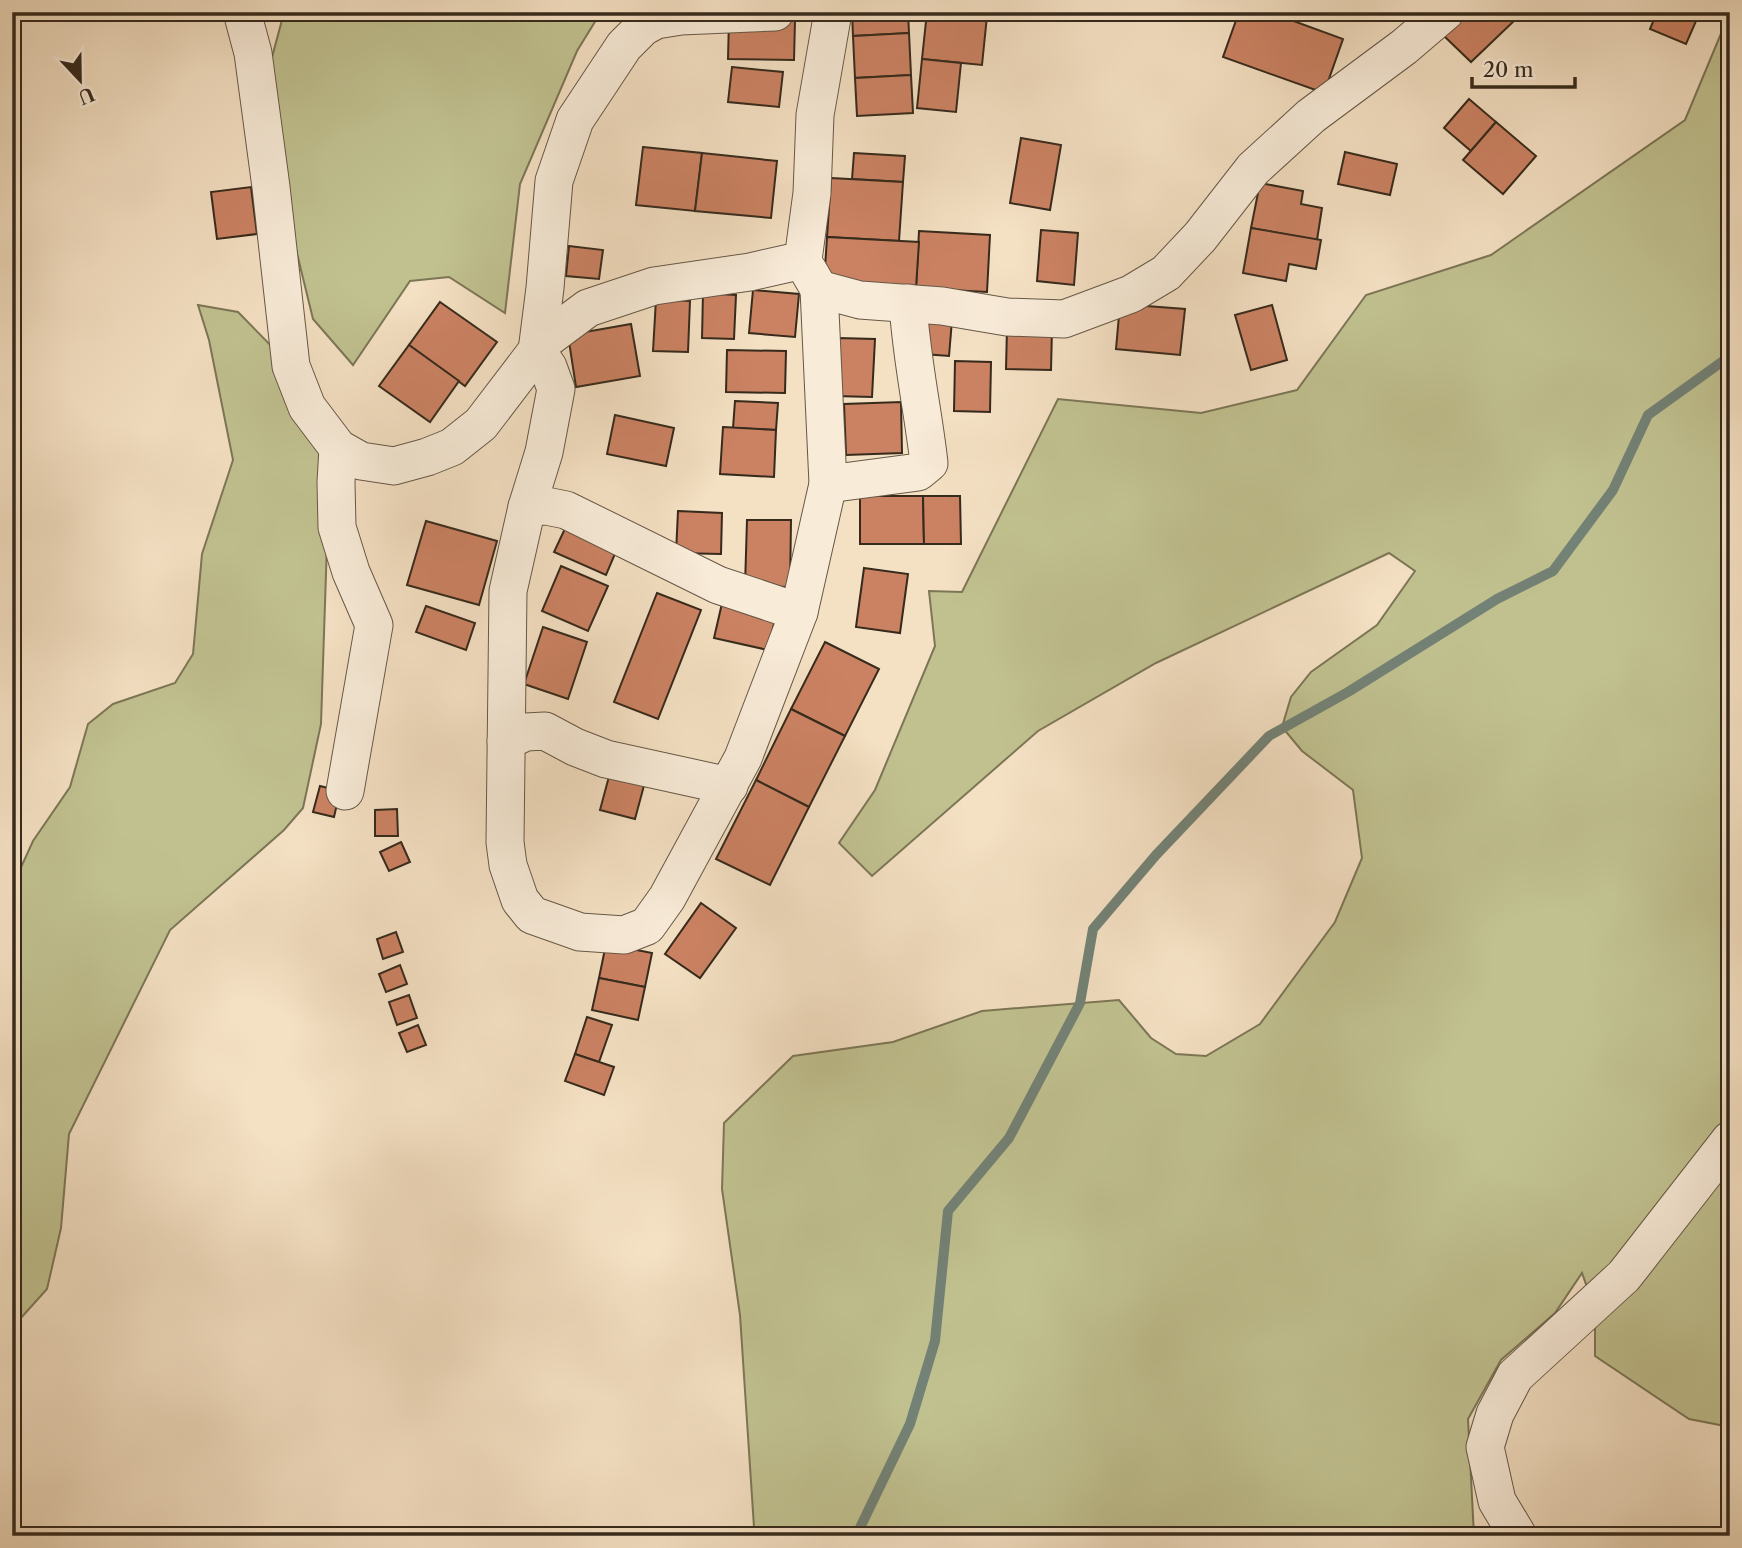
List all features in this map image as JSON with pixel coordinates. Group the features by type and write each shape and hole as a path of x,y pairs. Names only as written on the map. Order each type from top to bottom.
{"street":[{"path":"242,12 253,53 291,366 307,407 338,448 361,461 394,466 452,447 481,425 545,340 588,308 654,286 750,272 811,275 860,300 942,306 1007,317 1064,319 1131,294 1166,273 1200,237 1253,169 1311,116 1404,47 1445,12"},
{"path":"775,12 681,16 656,20 643,27 624,46 575,120 554,181 537,351 548,367 556,389 544,452 527,507 508,591 505,842 508,865 520,900 532,915 580,932 624,935 647,926 667,898 743,758 799,612 828,484 811,275 815,115 833,12"},
{"path":"828,484 918,472 929,463 924,415 910,346 908,303"},
{"path":"338,448 337,527 351,572 374,625 345,790"},
{"path":"527,507 546,506 566,510 718,585 799,612"},
{"path":"506,741 526,732 545,731 606,759 729,786"},
{"path":"1518,1536 1497,1501 1485,1447 1495,1414 1515,1376 1624,1276 1730,1140"}],"green space":[{"path":"287,12 601,12 577,51 520,184 505,313 449,277 410,281 353,365 313,319 260,102 282,20"},
{"path":"1730,12 1730,1427 1689,1419 1595,1356 1595,1310 1582,1273 1555,1313 1501,1360 1468,1419 1474,1536 762,1536 754,1527 740,1315 722,1189 724,1123 793,1056 893,1042 982,1011 1119,1000 1151,1038 1176,1054 1206,1056 1260,1024 1335,922 1362,858 1353,790 1302,751 1282,727 1291,697 1311,672 1377,625 1415,571 1389,553 1156,663 1038,731 872,876 839,843 875,790 935,646 929,591 962,592 1058,399 1201,413 1297,390 1366,295 1491,255 1685,120"},
{"path":"198,305 238,312 289,364 326,433 327,543 321,724 303,808 284,830 170,930 69,1134 61,1228 47,1289 12,1328 12,887 33,841 70,787 88,724 113,704 175,683 193,654 202,554 233,460 209,340"}],"building":[{"path":"852,12 908,12 909,33 853,36"},
{"path":"927,12 987,16 982,65 922,59"},
{"path":"1239,12 1269,12 1343,39 1324,93 1223,57"},
{"path":"1466,12 1509,12 1516,19 1471,62 1443,35"},
{"path":"1657,12 1700,12 1686,44 1650,29"},
{"path":"729,19 795,21 794,60 728,59"},
{"path":"909,33 911,75 855,78 853,36"},
{"path":"922,59 961,63 956,112 917,108"},
{"path":"732,67 783,72 779,107 728,102"},
{"path":"911,75 913,113 857,116 855,78"},
{"path":"1469,99 1496,122 1471,151 1444,128"},
{"path":"1496,122 1536,156 1503,194 1463,160"},
{"path":"1021,138 1061,145 1050,210 1010,203"},
{"path":"643,147 702,153 695,211 636,205"},
{"path":"1345,152 1397,164 1390,195 1338,184"},
{"path":"702,153 777,161 771,218 695,211"},
{"path":"854,153 905,156 903,182 852,179"},
{"path":"831,178 903,182 899,241 827,237"},
{"path":"1260,183 1303,191 1301,204 1322,208 1317,240 1251,228"},
{"path":"251,187 257,234 217,239 211,192"},
{"path":"1251,228 1321,240 1316,269 1289,264 1286,281 1243,273"},
{"path":"1041,230 1078,233 1074,285 1037,281"},
{"path":"919,231 990,235 987,292 916,288"},
{"path":"827,237 919,242 916,288 824,283"},
{"path":"569,246 603,250 599,279 566,276"},
{"path":"753,290 799,294 795,337 749,333"},
{"path":"703,293 736,295 734,339 702,338"},
{"path":"656,299 690,301 688,352 653,351"},
{"path":"440,302 497,342 465,386 409,345"},
{"path":"1120,304 1185,309 1180,355 1116,349"},
{"path":"1272,305 1287,360 1251,370 1235,315"},
{"path":"925,319 952,320 949,356 923,354"},
{"path":"631,324 640,376 576,387 568,335"},
{"path":"1007,328 1052,329 1051,370 1006,369"},
{"path":"838,338 875,339 872,397 835,396"},
{"path":"409,345 459,381 430,422 379,386"},
{"path":"727,350 786,351 785,393 726,392"},
{"path":"955,361 991,362 990,412 954,411"},
{"path":"735,401 778,403 776,430 733,428"},
{"path":"901,402 902,453 846,455 844,404"},
{"path":"615,415 674,428 666,466 607,454"},
{"path":"723,427 776,430 774,477 720,474"},
{"path":"860,496 923,496 924,544 860,544"},
{"path":"923,496 960,496 961,544 924,544"},
{"path":"678,511 722,513 721,554 676,553"},
{"path":"569,520 620,542 606,575 554,552"},
{"path":"747,520 791,520 790,587 745,586"},
{"path":"426,521 497,541 479,605 407,585"},
{"path":"561,566 608,586 588,631 542,611"},
{"path":"864,568 908,574 900,633 856,627"},
{"path":"657,593 701,610 658,719 614,702"},
{"path":"723,599 777,611 768,650 714,638"},
{"path":"426,606 475,623 466,650 416,632"},
{"path":"543,627 587,642 568,699 524,684"},
{"path":"825,642 879,669 845,736 791,709"},
{"path":"791,709 845,736 809,807 756,780"},
{"path":"611,769 646,778 635,819 600,810"},
{"path":"756,780 809,807 770,885 716,859"},
{"path":"320,786 340,791 334,817 313,812"},
{"path":"397,809 398,836 375,836 375,810"},
{"path":"401,842 410,862 389,871 380,852"},
{"path":"701,903 736,928 700,978 665,954"},
{"path":"396,932 403,952 383,959 377,939"},
{"path":"606,944 652,953 645,987 599,978"},
{"path":"400,965 407,984 386,992 379,974"},
{"path":"599,978 645,987 638,1020 592,1010"},
{"path":"409,995 417,1018 397,1025 389,1002"},
{"path":"587,1017 612,1025 599,1062 575,1054"},
{"path":"418,1025 426,1045 407,1052 399,1033"},
{"path":"575,1054 614,1067 604,1095 565,1081"}],"waterway":[{"path":"856,1536 910,1424 935,1341 948,1211 1009,1138 1080,1003 1093,929 1156,855 1269,736 1348,692 1497,599 1553,571 1613,490 1648,415 1730,356"}]}
